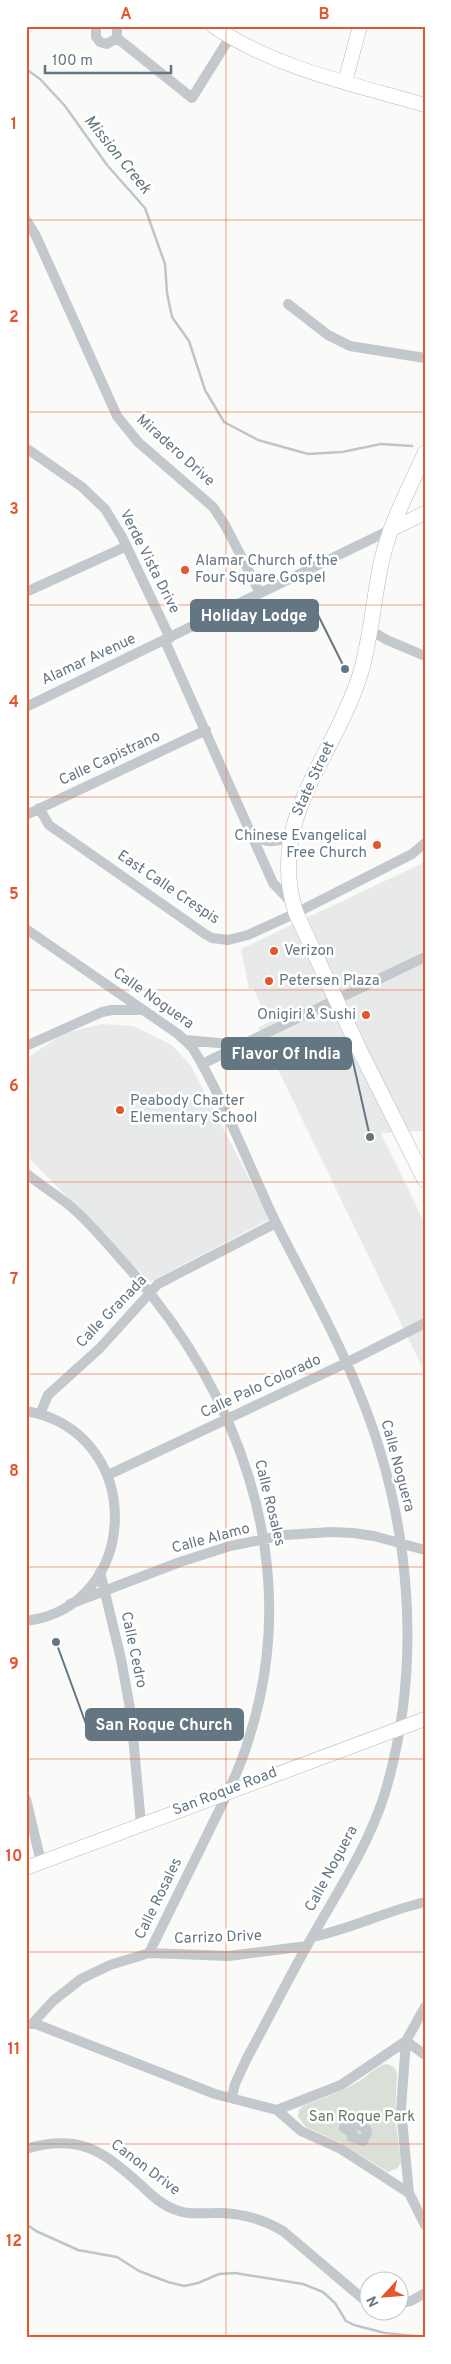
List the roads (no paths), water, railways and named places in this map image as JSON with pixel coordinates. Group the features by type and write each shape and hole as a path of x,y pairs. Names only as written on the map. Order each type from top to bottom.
{"main road":[{"name":"State Street","path":"425,453 390,530 376,584 370,630 352,698 302,798 291,837 288,874 295,909 336,1000 420,1158 425,1180"}],"street":[{"path":"96,26 95,34 100,42 110,43 117,38"},
{"path":"117,26 117,38"},
{"path":"214,26 230,37 288,65 425,105"},
{"path":"345,82 360,26"},
{"path":"117,38 192,98 230,37"},
{"name":"Miradero Drive","path":"26,220 36,236 117,416 138,442 213,507 224,523 260,593"},
{"path":"288,304 328,335 341,342 366,350 425,358"},
{"name":"Verde Vista Drive","path":"26,448 82,487 96,499 113,521 168,639 273,883 295,909"},
{"path":"390,530 425,513"},
{"name":"Alamar Avenue","path":"26,707 390,530"},
{"path":"26,592 125,547"},
{"path":"370,630 387,640 425,656"},
{"name":"Calle Capistrano","path":"26,814 206,730"},
{"name":"East Calle Crespis","path":"39,808 50,825 212,938 238,939 295,909 412,854 425,842"},
{"path":"252,833 262,841 268,842 291,837"},
{"name":"Calle Noguera","path":"26,929 186,1040 202,1064 276,1223 346,1363 371,1423 384,1464 400,1544 404,1569 407,1631 404,1694 390,1772 373,1824 247,2058 235,2084 232,2097"},
{"path":"202,1064 425,957"},
{"path":"26,1046 102,1012 112,1010 143,1010"},
{"path":"186,1040 241,1045"},
{"name":"Calle Rosales","path":"27,1176 70,1206 150,1292 192,1354 227,1420 248,1474 265,1540 270,1618 264,1678 250,1736 228,1791 149,1953"},
{"name":"Calle Granada","path":"40,1414 48,1395 100,1348 158,1284 276,1223"},
{"name":"Calle Palo Colorado","path":"108,1475 346,1363 425,1323"},
{"path":"26,1411 40,1414 64,1425 85,1442 102,1463 108,1475 115,1501 115,1527 110,1553 90,1587 70,1604 44,1617 26,1621"},
{"name":"Calle Alamo","path":"70,1604 189,1559 230,1546 285,1535 332,1532 374,1536 425,1550"},
{"name":"Calle Cedro","path":"100,1572 121,1659 131,1714 141,1824"},
{"name":"San Roque Road","path":"26,1868 425,1719"},
{"path":"26,1799 41,1862"},
{"name":"Carrizo Drive","path":"30,2024 53,2000 81,1979 110,1965 149,1953 229,1956 309,1942 351,1928 400,1908 425,1902"},
{"path":"425,2007 406,2041 401,2109 408,2193 425,2225"},
{"path":"30,2024 215,2094 277,2110 301,2131 341,2150 408,2193"},
{"path":"277,2110 341,2085 406,2041"},
{"path":"406,2041 425,2055"},
{"name":"Canon Drive","path":"26,2149 55,2142 81,2144 104,2154 156,2199 173,2209 192,2214 226,2214 254,2217 269,2223 282,2231 358,2295"},
{"path":"408,2302 425,2292"}],"waterway":[{"name":"Mission Creek","path":"26,69 40,79 65,106 107,165 145,208 165,264 167,293 172,317 189,341 205,390 224,422 258,440 308,454 342,452 381,444 412,446"},
{"path":"26,2224 36,2231 78,2250 117,2257 139,2271 184,2286 198,2283 219,2274 235,2273 303,2284 323,2292 335,2303 346,2321 354,2325 385,2333 425,2337"}],"place":[{"name":"Alamar Church of the Four Square Gospel","path":"185,570"},
{"name":"Holiday Lodge","path":"345,669"},
{"name":"Chinese Evangelical Free Church","path":"377,845"},
{"name":"Verizon","path":"274,951"},
{"name":"Petersen Plaza","path":"269,981"},
{"name":"Onigiri & Sushi","path":"366,1015"},
{"name":"Peabody Charter Elementary School","path":"120,1110"},
{"name":"Flavor Of India","path":"370,1137"},
{"name":"San Roque Church","path":"56,1642"}],"park label":[{"name":"San Roque Park","path":"362,2117"}]}
